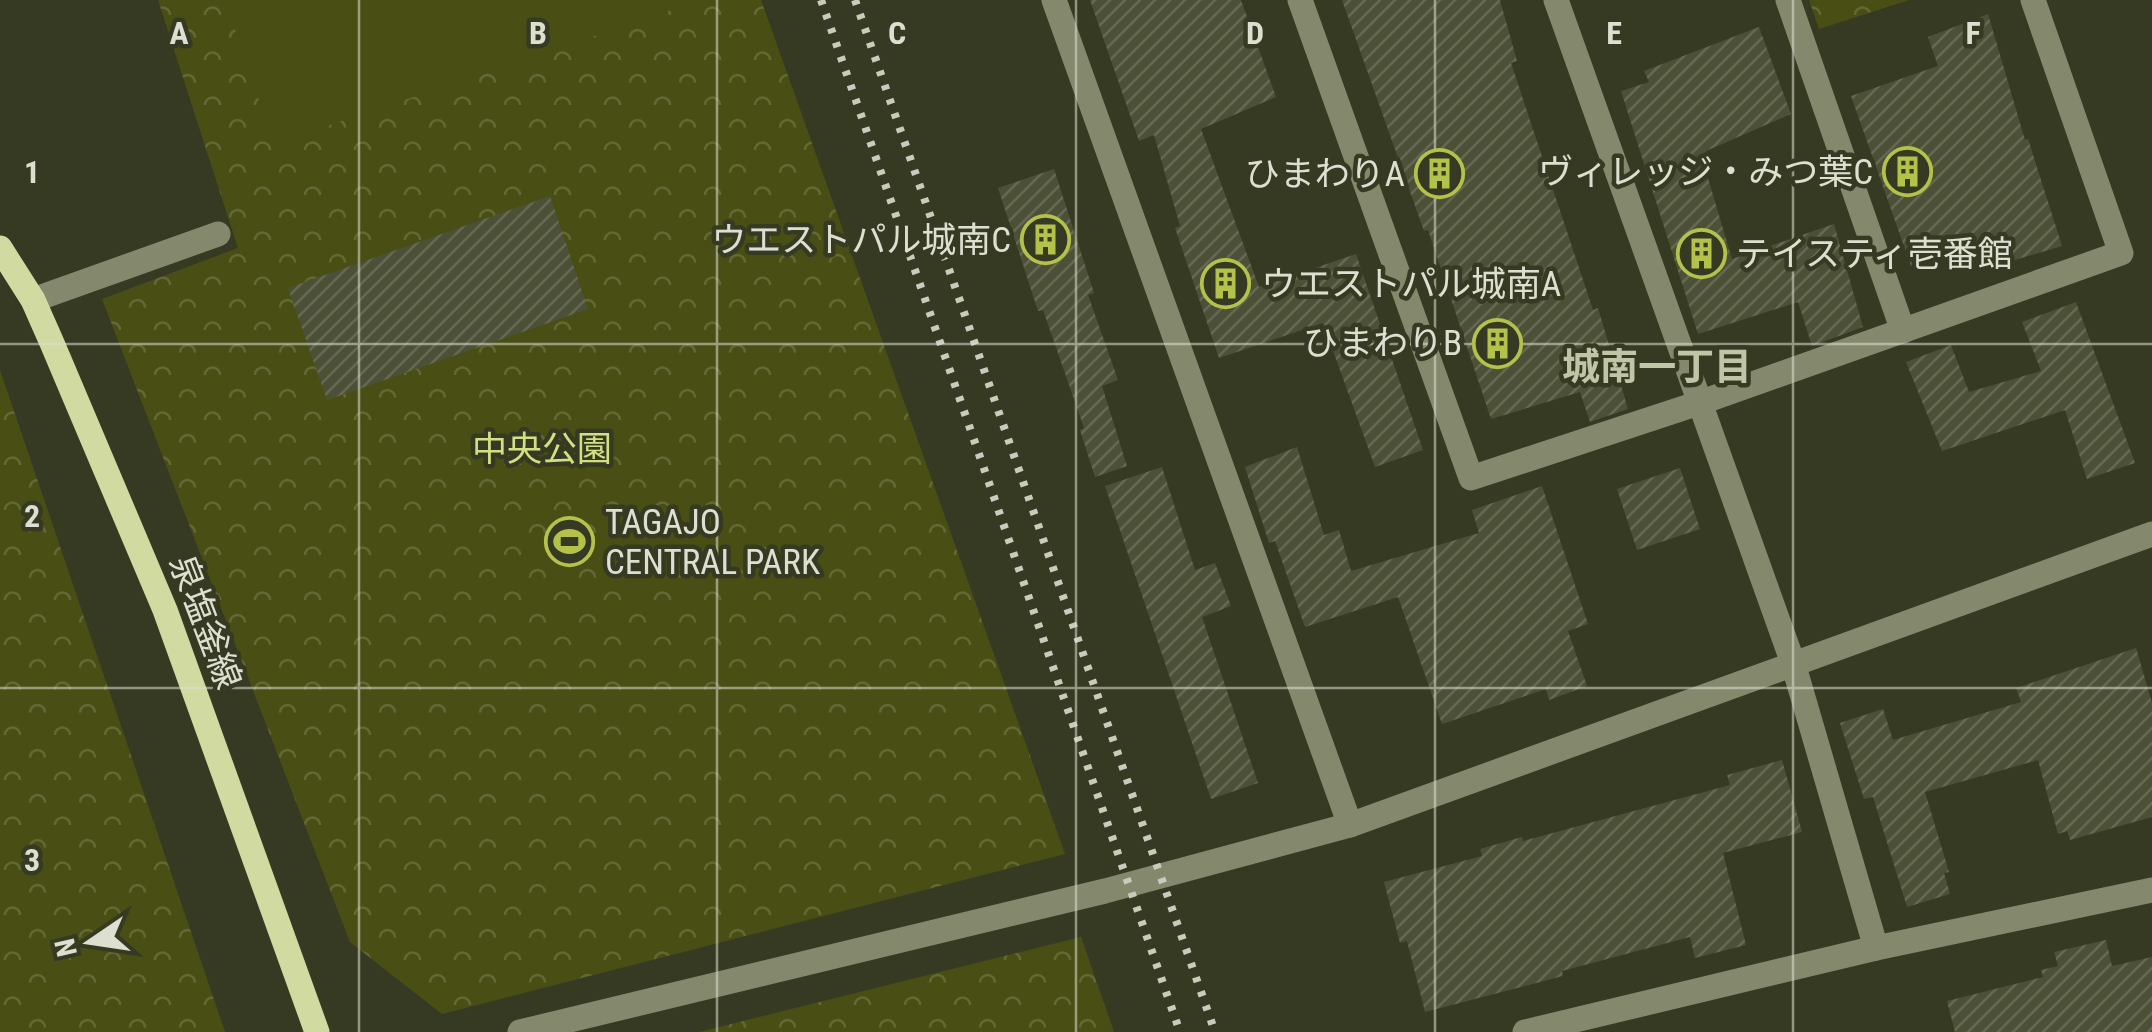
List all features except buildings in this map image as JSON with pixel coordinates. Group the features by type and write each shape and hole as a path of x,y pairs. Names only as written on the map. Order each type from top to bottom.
{"main road":[{"name":"泉塩釜線","path":"0,248 33,300 165,610 317,1032"}],"street":[{"path":"1054,0 1350,825"},
{"path":"1300,0 1471,478 1699,403 2121,254 2032,0"},
{"path":"1556,0 1792,663 1876,948"},
{"path":"1788,0 1903,331"},
{"path":"33,300 218,234"},
{"path":"520,1032 1106,891 1350,825 2152,534"},
{"path":"1525,1032 1876,948 2152,890"}],"green space":[{"name":"中央公園","path":"158,0 761,0 1065,854 442,1014 350,942 102,299 238,248"},
{"path":"225,0 671,0 674,9 274,144"},
{"path":"1809,0 1909,0 1819,29"},
{"path":"0,370 225,1032 0,1032"},
{"path":"1081,937 1114,1032 699,1032"}],"railway":[{"path":"821,0 1180,1032"},
{"path":"855,0 1215,1032"}],"place":[{"name":"ヴィレッジ・みつ葉C","path":"1908,172"},
{"name":"ひまわりA","path":"1440,174"},
{"name":"ウエストパル城南C","path":"1046,240"},
{"name":"テイスティ壱番館","path":"1701,254"},
{"name":"ウエストパル城南A","path":"1226,284"},
{"name":"ひまわりB","path":"1497,343"},
{"name":"TAGAJO CENTRAL PARK","path":"570,542"}],"district":[{"name":"城南一丁目","path":"1657,367"}]}
